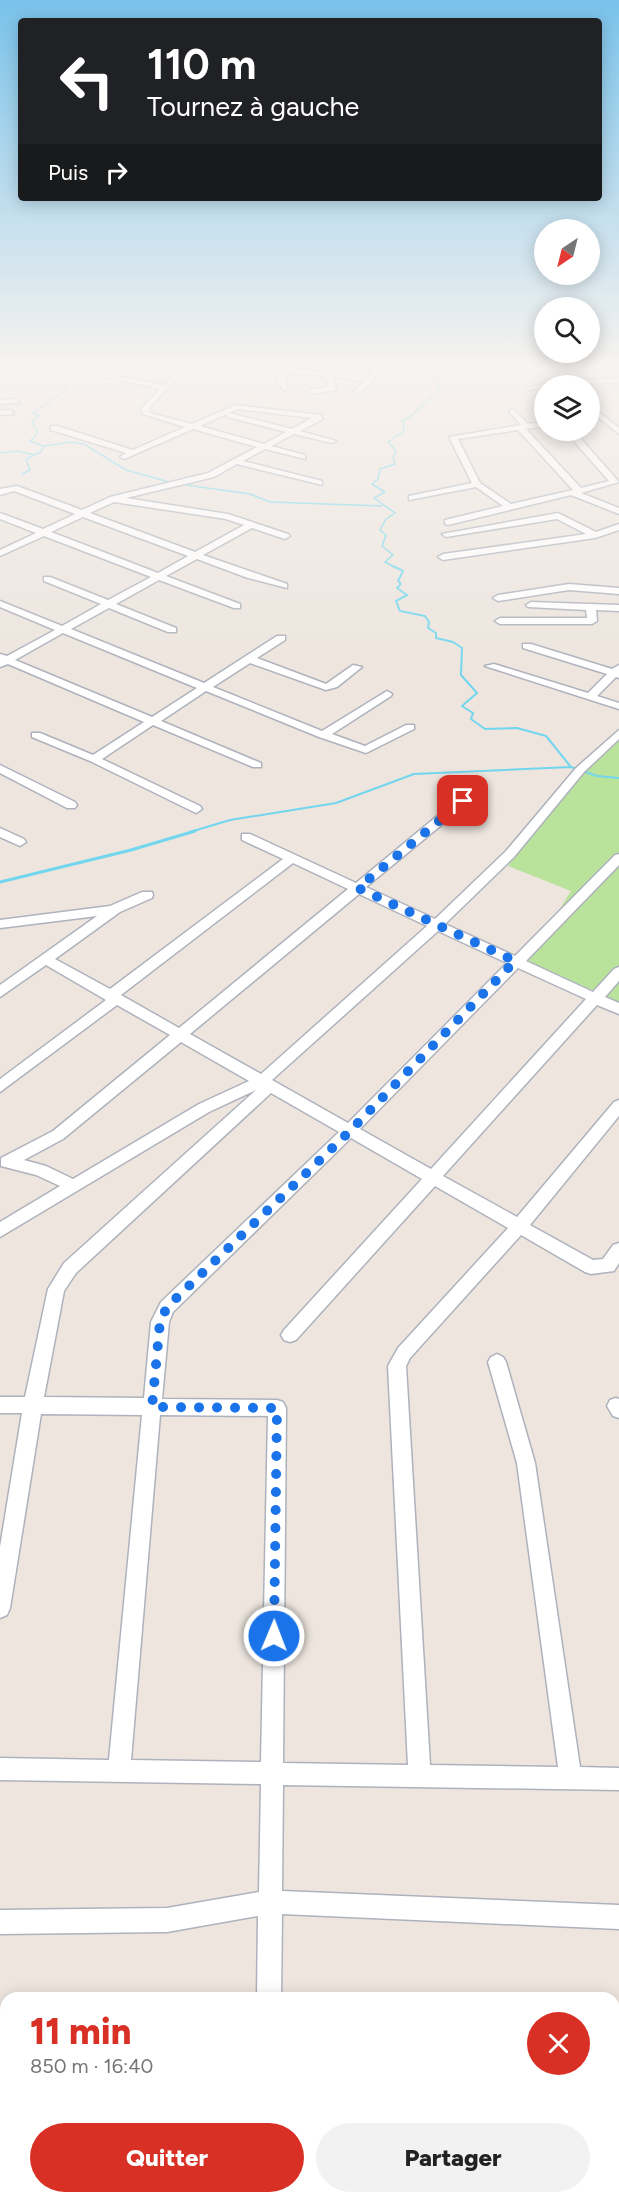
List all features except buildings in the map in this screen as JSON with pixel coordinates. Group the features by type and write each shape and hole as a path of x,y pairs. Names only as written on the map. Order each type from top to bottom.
{"street":[{"path":"0,553 114,499 198,480 229,466"},
{"path":"252,466 319,483"},
{"path":"468,466 477,484 511,508"},
{"path":"555,466 577,492 619,511"},
{"path":"448,522 615,481 601,466"},
{"path":"412,498 441,488 477,484"},
{"path":"0,492 14,488 284,586"},
{"path":"602,504 618,498"},
{"path":"114,499 218,515 253,524 285,536"},
{"path":"0,516 237,606"},
{"path":"446,534 558,516 595,535"},
{"path":"2,661 253,524"},
{"path":"443,557 595,535 619,527"},
{"path":"47,579 172,630"},
{"path":"498,598 579,586 619,591"},
{"path":"0,604 323,735 366,750 410,727"},
{"path":"531,605 619,608"},
{"path":"500,621 591,621 593,620 591,606"},
{"path":"94,759 281,638"},
{"path":"527,646 617,672"},
{"path":"249,659 326,687 333,685 357,667"},
{"path":"2,661 257,765"},
{"path":"490,666 619,706"},
{"path":"590,697 617,672"},
{"path":"323,735 387,694"},
{"path":"0,1608 33,1405 56,1289 70,1268 510,854 580,770 619,733"},
{"path":"36,735 94,759 196,809"},
{"path":"0,768 71,805"},
{"path":"4,1163 58,1135 463,801"},
{"path":"0,832 20,842"},
{"path":"246,837 619,1009"},
{"path":"0,1088 292,858"},
{"path":"119,1771 160,1322 167,1307 350,1131 619,858"},
{"path":"0,992 115,909 147,895"},
{"path":"0,924 115,909"},
{"path":"46,959 591,1267 608,1266 619,1250"},
{"path":"290,1335 619,972"},
{"path":"0,1230 204,1108 266,1083"},
{"path":"420,1776 397,1366 404,1353 519,1226 619,1106"},
{"path":"4,1163 40,1170 74,1186"},
{"path":"497,1362 526,1463 571,1778"},
{"path":"0,1405 277,1408 269,1992"},
{"path":"0,1769 619,1779"},
{"path":"0,1922 167,1920 270,1902 619,1917"}],"green space":[{"path":"615,740 619,740 619,1002 528,961 571,891 508,866 566,789"}],"waterway":[{"path":"22,474 30,470 28,466"},
{"path":"119,466 126,470 173,483"},
{"path":"390,466 380,469 378,479 372,484 385,492 374,498 395,513 386,519 380,530 386,535 382,546 393,555 385,562 396,568"},
{"path":"186,485 250,494 270,502 382,506"},
{"path":"393,566 403,571 398,581 401,584 397,588 407,595 396,601 400,611 425,616 429,622 428,628 436,633 436,638 453,642 462,648 461,675 477,693 462,706 473,713 471,719 485,729 517,728 546,736 571,767"},
{"path":"190,832 230,820 336,803 414,774 571,767"},
{"path":"571,767 597,776 619,778"},
{"path":"0,882 131,850 195,831"}],"route":[{"path":"274,1636 277,1408 152,1407 160,1322 167,1307 350,1131 515,961 358,888 463,801"}]}
